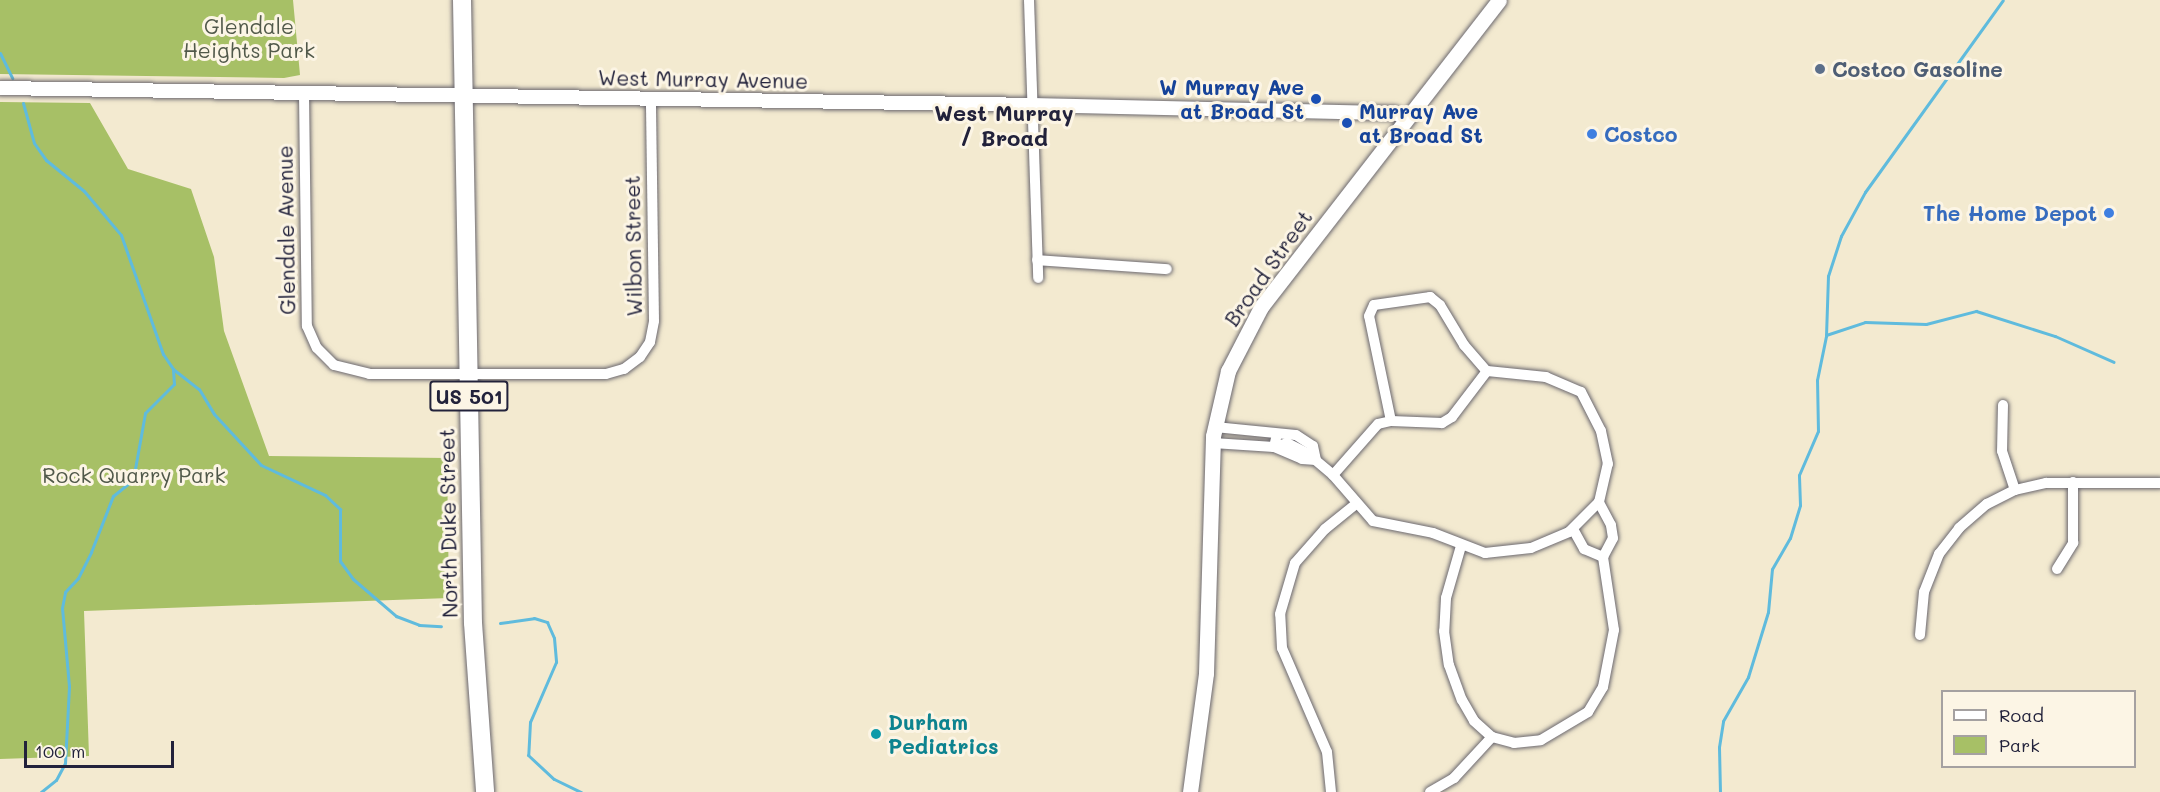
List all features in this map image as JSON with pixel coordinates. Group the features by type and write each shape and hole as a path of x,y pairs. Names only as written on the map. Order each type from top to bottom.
{"highway":[{"name":"North Duke Street","path":"462,0 473,623 485,792"}],"main road":[{"name":"Broad Street","path":"1190,792 1206,673 1213,443 1228,371 1251,323 1405,117 1499,0"}],"street":[{"path":"1029,0 1038,278"},
{"name":"West Murray Avenue","path":"0,88 1032,105 1394,113 1405,117"},
{"name":"Glendale Avenue","path":"304,93 304,308 316,348 334,365 352,372 468,375"},
{"name":"Wilbon Street","path":"468,375 606,375 624,369 645,351 654,321 651,98"},
{"path":"1037,260 1167,269"},
{"path":"1215,427 1277,434 1313,446 1316,460 1333,475 1356,504 1380,525 1422,530 1485,553 1518,551 1544,544 1574,529 1599,502 1607,478 1607,453 1595,413 1581,392 1546,377 1487,371 1464,345 1440,305 1430,297 1374,305 1369,316 1376,361 1391,421"},
{"path":"1333,475 1371,429 1391,421 1442,423 1461,407 1487,371"},
{"path":"2002,405 2002,451 2014,490"},
{"path":"1274,447 1277,434"},
{"path":"1274,447 1294,440"},
{"path":"1213,443 1274,447 1302,459 1316,460"},
{"path":"2057,569 2073,543 2073,482"},
{"path":"1920,635 1924,591 1944,546 1973,515 2014,490 2046,483 2160,483"},
{"path":"1461,546 1446,598 1445,642 1462,700 1474,721 1492,736 1514,743 1541,740 1583,717 1594,706 1604,687 1614,630 1603,557 1612,538 1611,525 1599,502"},
{"path":"1331,792 1327,752 1282,648 1280,614 1296,562 1325,529 1356,504"},
{"path":"1574,529 1584,549 1603,557"},
{"path":"1430,792 1454,778 1492,736"}],"green space":[{"name":"Glendale Heights Park","path":"0,0 293,0 300,75 284,78 0,74"},
{"name":"Rock Quarry Park","path":"0,102 90,103 128,169 191,189 214,257 224,331 269,456 447,458 449,598 84,611 89,756 0,759"}],"waterway":[{"path":"1720,792 1719,747 1723,721 1748,677 1768,612 1772,569 1790,538 1800,505 1799,475 1818,431 1817,380 1826,336 1828,276 1841,236 1865,192 2003,0"},
{"path":"0,53 12,78"},
{"path":"23,103 34,143 46,160 84,191 121,235 163,354 173,369 199,389 214,414 261,465 325,495 340,509 340,561 353,579 396,616 419,625 441,626"},
{"path":"1826,335 1865,322 1926,324 1976,311 2055,336 2114,362"},
{"path":"41,792 56,780 65,763 69,686 62,608 65,592 78,578 113,496 133,480 145,413 174,384 173,369"},
{"path":"500,623 534,618 547,622 554,638 556,662 530,722 528,755 554,779 581,792"}],"place":[{"name":"Costco Gasoline","path":"1820,69"},
{"name":"W Murray Ave at Broad St","path":"1316,99"},
{"name":"Murray Ave at Broad St","path":"1347,123"},
{"name":"Costco","path":"1592,134"},
{"name":"The Home Depot","path":"2109,213"},
{"name":"Durham Pediatrics","path":"876,734"}],"district":[{"name":"West Murray / Broad","path":"1004,124"}]}
